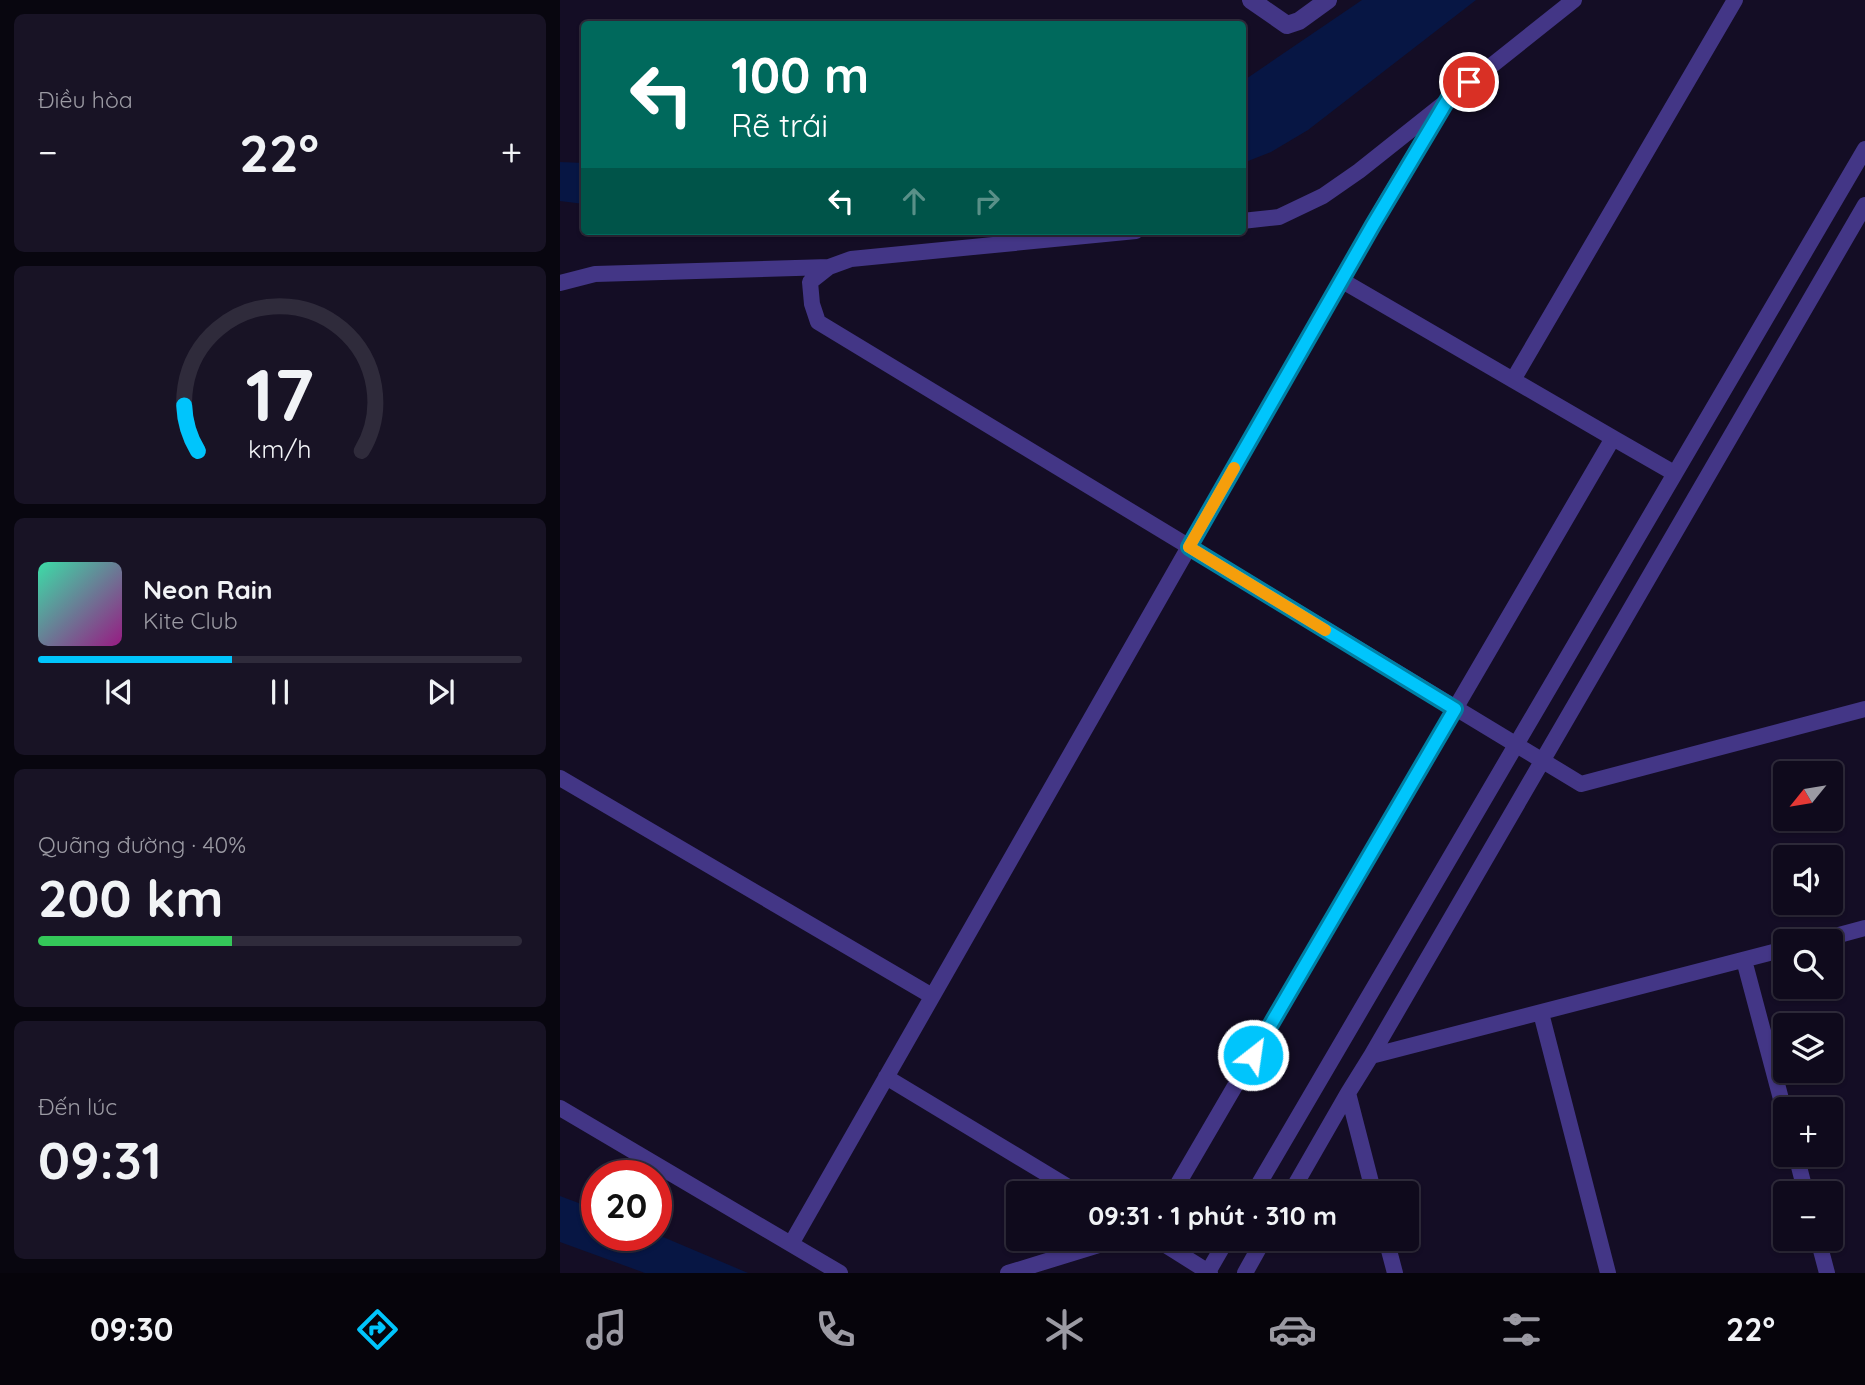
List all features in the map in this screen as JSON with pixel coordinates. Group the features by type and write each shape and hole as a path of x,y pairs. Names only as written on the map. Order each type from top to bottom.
{"street":[{"path":"1251,0 1287,25 1299,21 1328,0"}],"lane":[{"path":"1246,221 1279,217 1323,197 1359,172 1574,0"},
{"path":"1513,380 1735,0"},
{"path":"791,1244 1341,280 1448,99"},
{"path":"1262,1181 1514,745 1865,149"},
{"path":"1297,1181 1865,205"},
{"path":"1095,235 851,259 829,268 810,282 812,304 818,322 1581,785 1865,709"},
{"path":"560,283 595,274 829,268"},
{"path":"1341,280 1674,473"},
{"path":"1180,1181 1613,438"},
{"path":"560,778 932,996"},
{"path":"1843,934 1865,928"},
{"path":"1371,1056 1773,952"},
{"path":"1744,960 1780,1097"},
{"path":"1541,1013 1608,1273"},
{"path":"886,1077 1058,1181"},
{"path":"1348,1093 1371,1181"},
{"path":"560,1108 840,1273"},
{"path":"1008,1273 1079,1251"},
{"path":"1175,1251 1209,1272 1220,1251"},
{"path":"1245,1273 1257,1251"},
{"path":"1389,1251 1395,1273"},
{"path":"1821,1251 1827,1273"}],"water":[{"path":"1362,0 1476,0 1308,130 1271,152 1246,162 1246,79"},
{"path":"560,162 581,163 581,204 560,201"},
{"path":"560,1196 581,1204 581,1250 560,1242"},
{"path":"672,1241 748,1273 645,1273 585,1251 672,1251"}],"slow traffic":[{"path":"1234,468 1189,547 1325,630"}],"route":[{"path":"1253,1055 1455,709 1189,547 1448,99 1469,82"}]}
